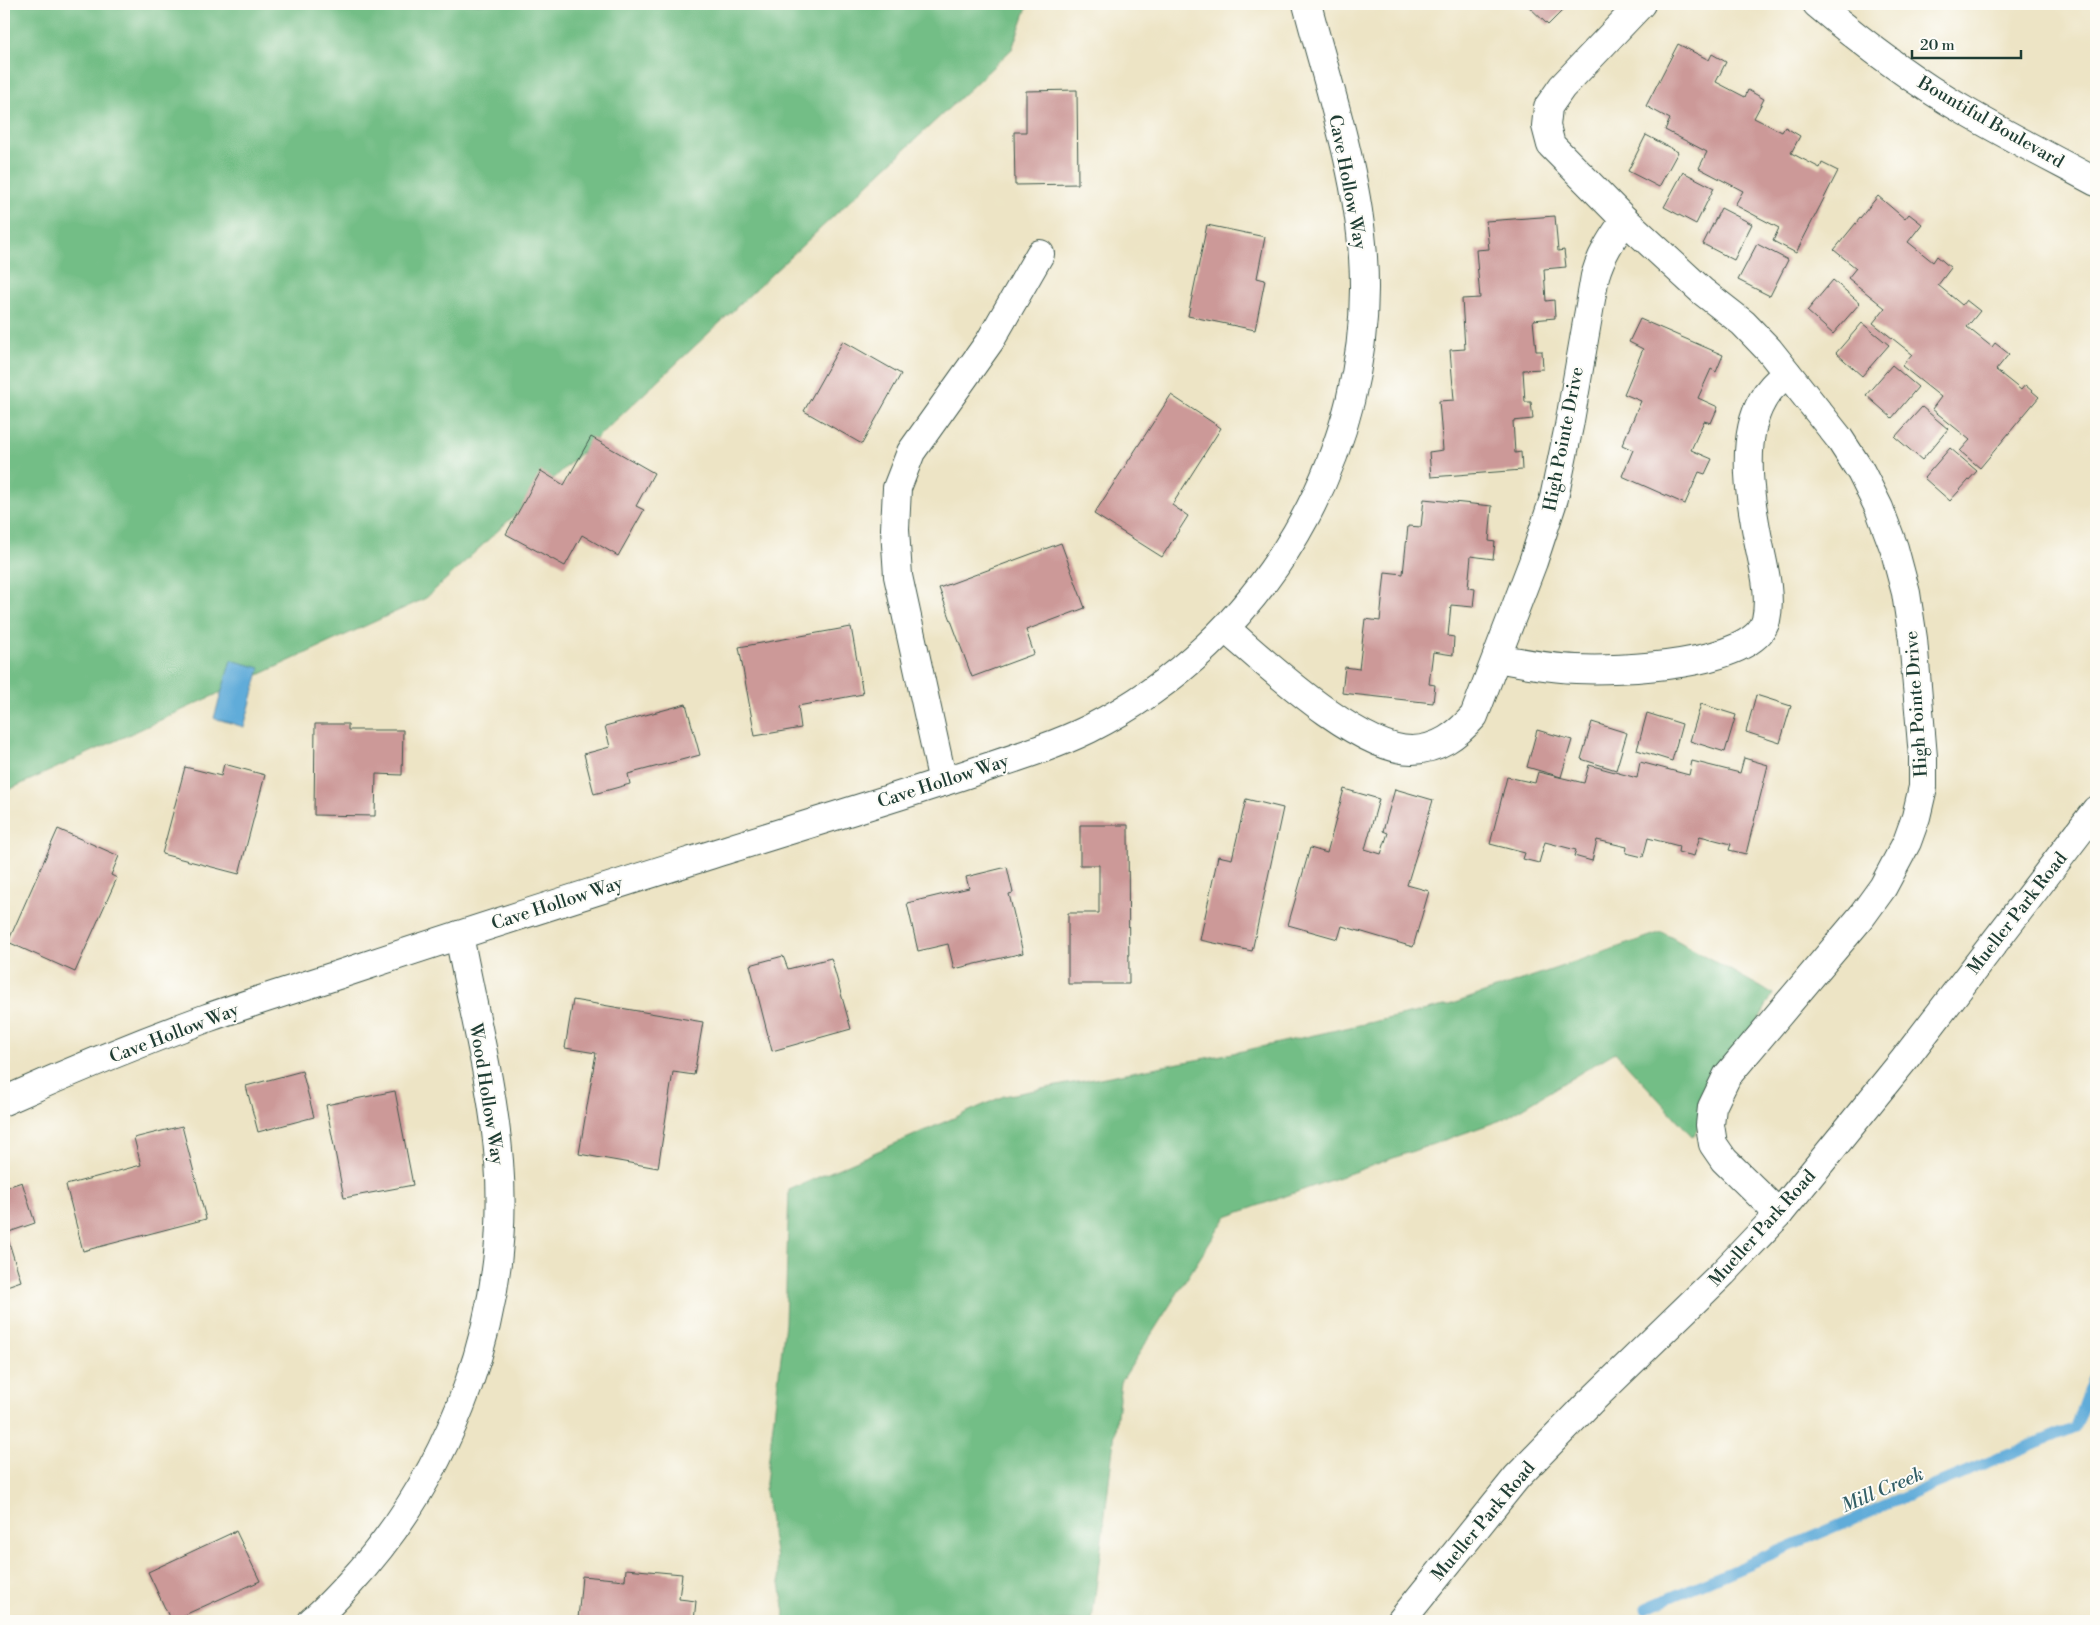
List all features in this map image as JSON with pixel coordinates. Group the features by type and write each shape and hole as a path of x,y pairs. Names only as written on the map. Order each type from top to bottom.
{"street":[{"name":"Cave Hollow Way","path":"4,1101 208,1018 459,935 943,782 1040,749 1084,731 1126,710 1162,685 1226,629 1254,597 1280,561 1303,524 1337,448 1359,358 1364,306 1364,258 1359,213 1350,169 1307,4"},
{"name":"High Pointe Drive","path":"1641,4 1562,87 1548,107 1546,126 1551,145 1625,220 1702,292 1743,324 1769,350 1834,431 1861,472 1879,508 1894,548 1906,593 1913,639 1923,757 1922,787 1916,817 1908,842 1883,887 1862,916 1727,1076 1712,1107 1710,1125 1713,1144 1724,1160 1779,1214"},
{"name":"Bountiful Boulevard","path":"1817,4 1841,25 1900,68 1964,110 2096,182"},
{"name":"High Pointe Drive","path":"1226,629 1304,695 1334,717 1365,736 1389,745 1412,750 1435,746 1457,734 1474,716 1533,562 1554,498 1569,426 1594,276 1608,244 1625,220"},
{"path":"943,782 898,576 895,530 897,488 911,452 990,341 1040,254"},
{"path":"1497,658 1536,665 1576,669 1674,665 1728,651 1749,640 1759,632 1766,621 1767,592 1765,572 1751,508 1749,484 1750,441 1761,401 1769,390 1787,373"},
{"name":"Mueller Park Road","path":"1401,1621 1517,1476 1723,1273 1779,1214 1904,1060 2096,810"},
{"name":"Wood Hollow Way","path":"312,1621 373,1558 414,1499 448,1437 473,1372 490,1305 500,1235 499,1162 490,1090 459,935"}],"green space":[{"path":"4,4 1028,4 1012,49 426,598 4,792"},
{"path":"1662,932 1773,994 1693,1137 1615,1052 1504,1119 1226,1217 1121,1382 1092,1621 783,1621 785,1613 765,1491 785,1323 789,1190 1004,1096 1238,1052 1449,1005"}],"water":[{"path":"231,660 260,668 244,727 214,718"}],"building":[{"path":"1526,4 1569,4 1548,25"},
{"path":"1678,44 1709,60 1712,54 1726,62 1716,82 1745,97 1748,90 1764,99 1754,118 1782,132 1785,127 1800,136 1791,153 1820,168 1822,163 1838,171 1796,253 1773,241 1779,228 1735,205 1743,191 1699,168 1707,152 1665,130 1670,119 1646,106"},
{"path":"1077,90 1078,184 1015,185 1014,132 1026,132 1026,91"},
{"path":"1646,135 1678,152 1659,187 1628,171"},
{"path":"1683,172 1714,188 1696,224 1664,207"},
{"path":"1878,196 1905,219 1909,214 1922,224 1908,242 1933,262 1937,256 1951,268 1938,285 1962,305 1966,300 1980,311 1967,327 1992,347 1995,343 2009,354 1996,370 2021,390 2025,385 2039,397 1980,468 1960,451 1970,440 1932,409 1941,397 1902,366 1912,354 1873,323 1885,308 1848,278 1856,268 1834,250"},
{"path":"1721,208 1752,224 1734,260 1703,244"},
{"path":"1555,216 1558,251 1564,250 1566,267 1544,269 1546,301 1554,300 1555,318 1533,320 1536,351 1542,351 1543,369 1523,370 1525,402 1531,402 1533,419 1513,421 1515,453 1521,452 1522,470 1431,477 1429,452 1443,450 1439,401 1454,400 1450,350 1465,349 1462,299 1480,298 1476,250 1489,249 1486,221"},
{"path":"1207,225 1265,237 1257,278 1265,280 1255,330 1188,316"},
{"path":"1757,244 1788,260 1770,296 1738,280"},
{"path":"1833,280 1860,303 1833,334 1807,311"},
{"path":"1640,319 1723,355 1716,372 1711,369 1698,398 1718,407 1711,423 1704,421 1691,450 1712,459 1705,474 1699,472 1685,504 1622,476 1633,450 1622,445 1641,401 1624,394 1643,349 1629,342"},
{"path":"1862,323 1889,345 1862,376 1836,353"},
{"path":"843,341 901,374 862,444 804,411"},
{"path":"1892,365 1918,387 1892,418 1866,395"},
{"path":"1171,395 1221,428 1172,505 1188,516 1162,557 1094,514"},
{"path":"1922,407 1948,429 1922,460 1895,437"},
{"path":"591,437 654,473 636,506 644,510 618,556 582,535 565,566 506,534 541,471 564,485"},
{"path":"1950,448 1977,471 1950,501 1924,478"},
{"path":"1424,499 1492,506 1489,541 1495,542 1493,559 1471,556 1468,588 1475,589 1473,607 1451,605 1448,636 1454,637 1453,655 1433,652 1429,684 1435,685 1433,703 1342,693 1345,667 1359,669 1365,619 1380,621 1385,572 1403,574 1408,526 1421,527"},
{"path":"1061,543 1085,608 1026,630 1034,654 972,677 939,588"},
{"path":"851,627 863,694 798,706 801,728 755,736 739,647"},
{"path":"1756,695 1791,706 1780,743 1746,732"},
{"path":"686,704 700,755 628,774 630,784 594,794 584,754 610,747 605,726"},
{"path":"1701,704 1736,715 1725,752 1690,741"},
{"path":"1647,713 1682,724 1672,761 1637,750"},
{"path":"1592,722 1627,733 1616,770 1581,759"},
{"path":"315,724 348,724 348,730 403,730 402,775 376,774 375,816 314,815"},
{"path":"1537,730 1572,740 1561,777 1527,767"},
{"path":"1744,758 1768,765 1746,854 1729,850 1731,844 1700,836 1694,856 1678,852 1679,846 1648,838 1643,857 1626,853 1627,847 1597,840 1592,861 1574,856 1576,850 1545,842 1539,863 1523,859 1525,853 1490,844 1507,777 1535,783 1538,772 1584,783 1589,765 1637,778 1640,762 1689,775 1692,761 1740,773"},
{"path":"224,764 265,775 239,874 162,854 185,767 221,776"},
{"path":"1344,789 1379,799 1365,849 1381,854 1388,833 1383,831 1395,789 1433,800 1407,885 1429,891 1413,947 1342,926 1338,939 1288,925 1310,848 1327,853"},
{"path":"1246,799 1283,808 1252,951 1200,940 1218,856 1232,859"},
{"path":"1080,825 1128,825 1129,984 1068,984 1068,913 1099,913 1099,865 1080,865"},
{"path":"58,829 119,856 111,875 117,878 75,972 8,942"},
{"path":"1007,867 1013,893 1009,894 1023,953 954,969 948,944 918,951 907,903 969,888 966,877"},
{"path":"783,956 788,969 831,958 851,1029 772,1051 750,965"},
{"path":"573,1000 703,1022 694,1075 673,1072 658,1168 579,1154 596,1053 565,1048"},
{"path":"302,1071 314,1117 258,1132 246,1086"},
{"path":"395,1091 413,1185 344,1198 326,1105"},
{"path":"182,1126 206,1219 83,1251 66,1185 141,1165 134,1138"},
{"path":"22,1182 35,1223 6,1233 21,1281 4,1287 4,1188"},
{"path":"236,1531 260,1581 171,1621 148,1572"},
{"path":"626,1569 682,1574 679,1599 696,1601 694,1621 591,1621 578,1619 582,1576 625,1580"}],"waterway":[{"name":"Mill Creek","path":"1646,1608 1921,1490 2075,1427 2096,1370"}]}
